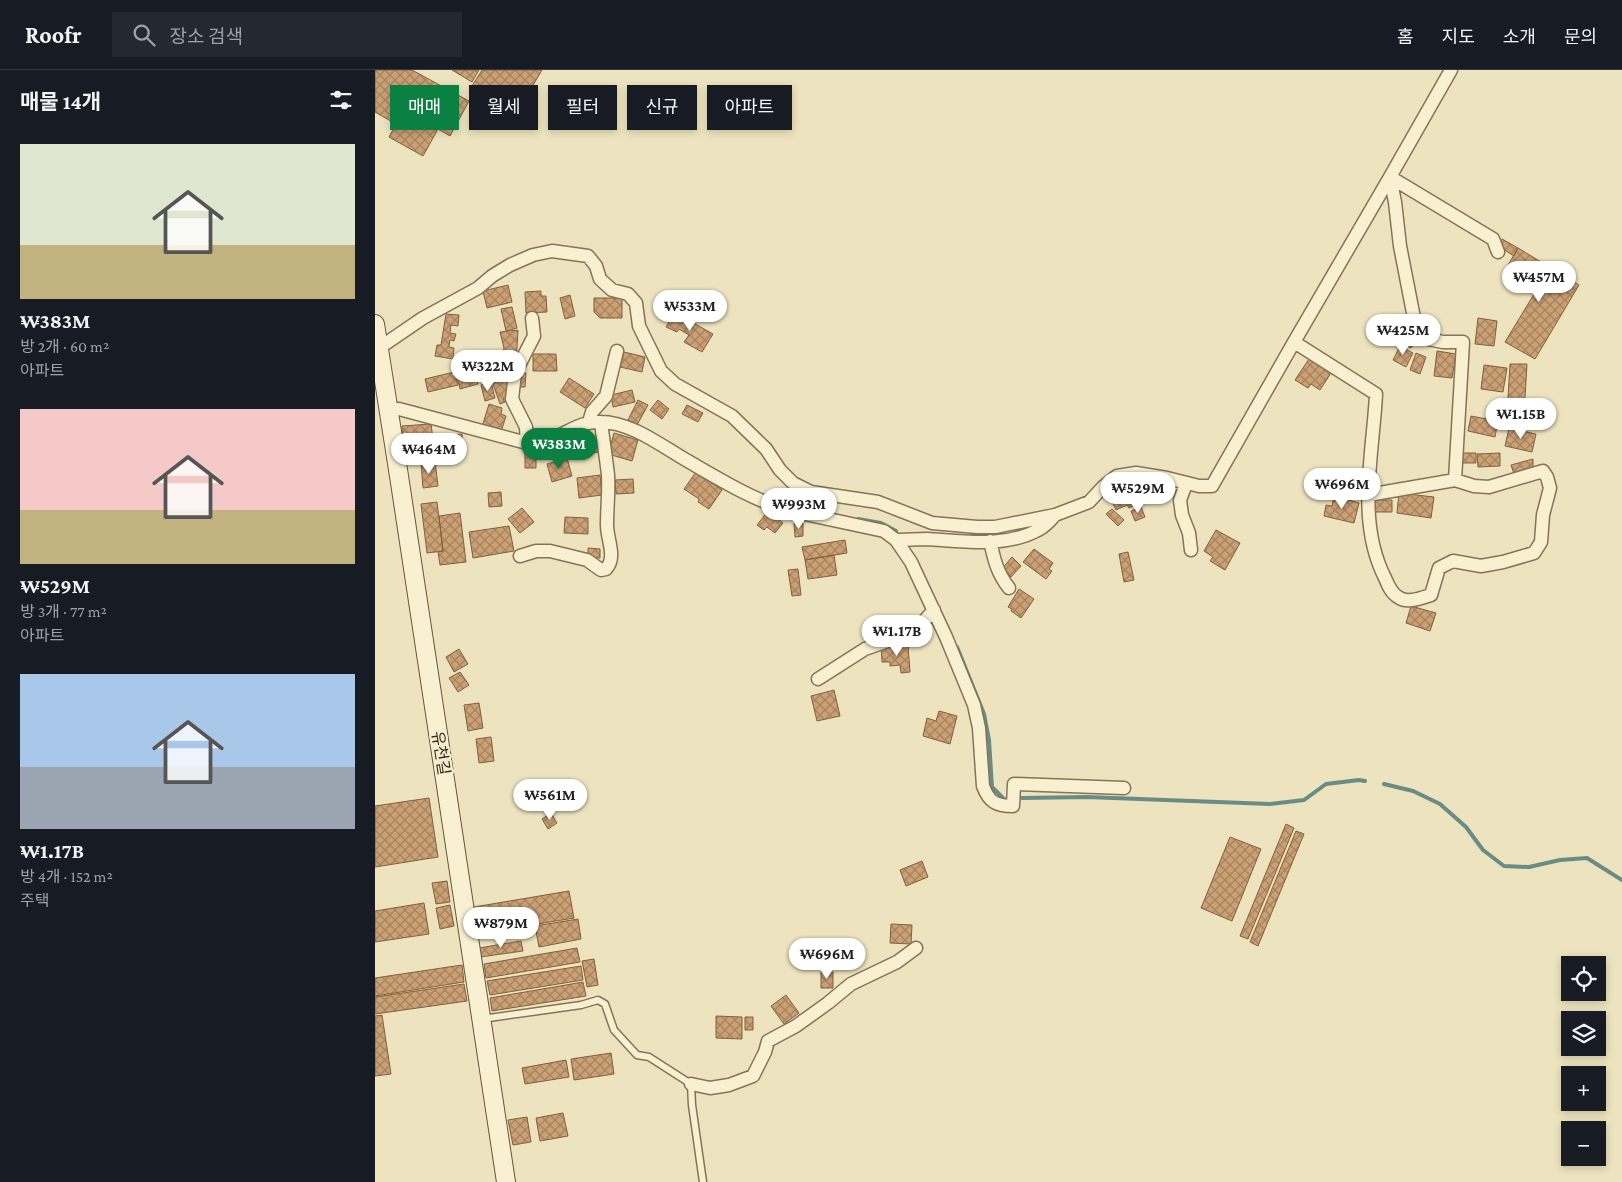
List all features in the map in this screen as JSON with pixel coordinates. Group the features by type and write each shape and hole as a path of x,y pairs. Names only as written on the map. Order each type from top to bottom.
{"street":[{"path":"379,348 423,318 478,288 492,276 510,265 533,255 552,251 588,256 597,266 600,279 612,290 628,294 636,303 639,326 661,371 675,384 732,416 766,449 793,483 811,492 878,502 932,523 995,527 1055,515 1089,502 1117,476 1136,473 1167,478 1186,484 1212,486 1451,70"},
{"path":"1390,177 1493,239 1498,252"},
{"path":"1390,177 1415,323 1428,340 1463,342 1455,480"},
{"path":"527,443 526,427 512,399 515,373 534,336 532,318"},
{"name":"유천길","path":"375,324 505,1182"},
{"path":"1295,342 1376,394 1368,495 1368,526 1380,570 1390,589 1398,598 1413,600 1431,595 1439,568 1453,561 1481,566 1534,553 1541,542 1543,515 1550,488 1543,471 1489,487 1474,486 1455,480 1368,495"},
{"path":"520,556 536,551 550,551 587,560 601,570 606,570 608,567 612,551 607,528 607,475 592,412 606,396 617,351"},
{"path":"389,410 399,409 527,443 547,440 595,422 617,424 642,434 738,490 770,504 786,510 890,534 911,562 974,705 979,728 983,786 986,794 992,801 1000,806 1013,806 1014,784 1124,788"},
{"path":"1186,484 1180,500 1182,515 1189,533 1191,550"},
{"path":"896,540 925,539 968,542 1010,540 1037,531 1047,525 1055,515"},
{"path":"990,541 995,564 1002,579 1009,588"},
{"path":"818,679 865,649 896,638 911,638 933,610"},
{"path":"691,1084 711,1088 729,1085 753,1076 765,1052 767,1041 796,1026 851,984 897,962 916,948"}],"lane":[{"path":"481,1019 581,1005 598,1000 605,1004 614,1030 637,1056 649,1056 691,1084 692,1106 703,1182"}],"building":[{"path":"375,70 412,70 440,85 390,85 390,121 375,112"},
{"path":"452,70 479,70 472,82"},
{"path":"482,70 542,70 533,85 473,85"},
{"path":"459,96 469,101 459,119"},
{"path":"393,130 437,130 423,156 389,137"},
{"path":"440,130 453,130 450,136"},
{"path":"1502,239 1518,248 1514,256 1498,246"},
{"path":"1518,248 1579,285 1535,359 1505,342 1539,286 1507,267"},
{"path":"508,285 512,302 487,308 483,291"},
{"path":"541,291 541,296 546,296 547,312 526,313 525,292"},
{"path":"570,295 575,316 565,319 560,298"},
{"path":"594,298 622,298 622,318 600,318 594,312"},
{"path":"512,307 517,328 506,331 501,309"},
{"path":"674,312 713,334 702,352 684,342 689,335 679,329 677,332 666,327"},
{"path":"446,314 459,315 458,326 451,325 450,333 456,334 454,341 450,340 449,347 454,348 453,359 435,356 437,345 441,345"},
{"path":"1478,318 1497,321 1494,346 1475,344"},
{"path":"1398,329 1416,340 1411,348 1393,338"},
{"path":"518,330 516,365 500,362 504,348 500,332"},
{"path":"1400,346 1413,353 1406,367 1393,360"},
{"path":"1437,351 1456,354 1452,378 1434,376"},
{"path":"624,352 645,357 642,372 620,367"},
{"path":"1416,353 1426,357 1420,374 1410,370"},
{"path":"533,354 556,354 557,371 533,371"},
{"path":"1309,359 1331,373 1320,390 1311,384 1308,388 1295,380"},
{"path":"1510,364 1527,364 1524,414 1507,413"},
{"path":"1484,365 1507,368 1503,392 1481,389"},
{"path":"473,368 478,384 460,389 456,372"},
{"path":"454,372 458,385 428,392 425,379"},
{"path":"519,373 526,373 525,387 518,387"},
{"path":"503,378 510,381 508,398 503,399 505,402 500,404 493,384"},
{"path":"569,378 594,394 585,408 560,392"},
{"path":"491,382 495,398 485,401 481,385"},
{"path":"632,390 635,402 613,407 611,395"},
{"path":"638,400 648,405 637,425 628,420"},
{"path":"658,400 669,409 662,419 650,410"},
{"path":"489,404 502,408 501,414 506,416 501,432 482,427"},
{"path":"687,405 703,413 698,422 682,414"},
{"path":"1471,416 1498,421 1495,437 1468,431"},
{"path":"431,424 434,447 422,448 421,444 403,445 402,426"},
{"path":"1509,428 1536,434 1532,452 1505,446"},
{"path":"614,433 638,440 632,461 608,454"},
{"path":"462,434 463,443 459,444 460,450 455,450 454,454 447,455 448,461 437,463 434,437"},
{"path":"595,438 598,452 579,456 576,441"},
{"path":"536,450 536,468 525,468 525,451"},
{"path":"1461,453 1476,453 1476,463 1461,463"},
{"path":"1500,453 1500,466 1478,467 1477,454"},
{"path":"567,458 572,476 552,482 547,464"},
{"path":"1533,459 1533,469 1514,474 1511,465"},
{"path":"435,461 438,486 423,488 421,463"},
{"path":"696,472 722,490 709,509 698,502 699,499 684,489"},
{"path":"600,475 602,495 579,498 577,478"},
{"path":"633,479 634,493 616,494 615,480"},
{"path":"1131,485 1139,503 1129,508 1127,505 1116,510 1109,495"},
{"path":"501,492 502,506 489,507 488,493"},
{"path":"1399,493 1434,497 1431,518 1397,513"},
{"path":"1334,496 1359,503 1354,523 1324,516 1326,505 1332,506"},
{"path":"1371,500 1392,500 1392,512 1372,512"},
{"path":"437,502 443,551 427,553 421,504"},
{"path":"1141,507 1145,517 1135,521 1131,511"},
{"path":"522,508 534,522 520,533 508,519"},
{"path":"1112,509 1124,520 1118,526 1106,514"},
{"path":"768,511 783,523 775,533 767,527 764,530 757,525"},
{"path":"460,513 466,562 440,565 438,552 443,551 439,516"},
{"path":"565,517 588,518 588,534 564,533"},
{"path":"794,523 803,523 803,536 795,537"},
{"path":"509,526 514,551 473,558 469,532"},
{"path":"1216,530 1240,543 1225,570 1210,561 1213,557 1204,551"},
{"path":"845,540 847,553 805,560 802,547"},
{"path":"588,548 600,549 600,558 588,557"},
{"path":"1034,549 1053,563 1049,569 1052,571 1046,579 1023,562"},
{"path":"1128,552 1134,580 1124,582 1119,554"},
{"path":"834,555 837,575 808,579 805,560"},
{"path":"1012,557 1021,566 1011,577 1002,569"},
{"path":"798,569 801,595 792,596 788,570"},
{"path":"1019,589 1034,599 1021,618 1008,607"},
{"path":"1411,606 1436,613 1430,631 1406,623"},
{"path":"908,645 910,672 901,673 900,665 890,666 890,662 882,662 881,646"},
{"path":"459,649 468,664 454,672 446,657"},
{"path":"460,672 469,685 458,692 449,678"},
{"path":"834,690 840,716 817,721 811,696"},
{"path":"479,703 483,728 468,731 464,705"},
{"path":"939,711 957,716 950,744 923,736 927,718 936,721"},
{"path":"491,737 494,761 479,763 476,739"},
{"path":"429,798 438,857 375,867 375,806"},
{"path":"551,813 557,823 548,829 542,819"},
{"path":"1286,824 1294,828 1248,939 1240,936"},
{"path":"1296,831 1304,834 1258,946 1250,942"},
{"path":"1230,837 1261,849 1232,921 1201,908"},
{"path":"922,861 928,877 906,886 900,870"},
{"path":"447,881 450,902 436,904 432,883"},
{"path":"569,891 574,918 478,934 474,907"},
{"path":"424,903 429,934 375,942 375,911"},
{"path":"450,905 454,926 440,929 436,908"},
{"path":"578,919 581,939 539,947 535,926"},
{"path":"891,924 912,925 911,944 890,943"},
{"path":"800,940 834,945 830,966 797,961"},
{"path":"521,941 523,951 480,957 479,948"},
{"path":"577,948 580,962 486,978 484,964"},
{"path":"594,959 598,985 587,987 582,961"},
{"path":"462,965 464,982 375,996 375,978"},
{"path":"581,966 583,980 490,995 487,981"},
{"path":"821,972 833,972 833,988 821,988"},
{"path":"583,982 586,996 492,1011 490,998"},
{"path":"464,984 467,1001 375,1014 375,997"},
{"path":"786,995 799,1013 784,1024 771,1006"},
{"path":"382,1015 391,1074 375,1076 375,1016"},
{"path":"716,1016 742,1017 742,1039 716,1038"},
{"path":"745,1017 753,1017 753,1030 745,1030"},
{"path":"611,1053 614,1074 574,1080 571,1059"},
{"path":"566,1060 569,1077 525,1084 522,1068"},
{"path":"563,1113 568,1136 540,1141 536,1118"},
{"path":"527,1117 531,1142 513,1145 508,1120"}],"waterway":[{"path":"858,519 881,523 896,531"},
{"path":"957,647 984,714 989,740 992,787 1004,799"},
{"path":"1022,798 1087,797 1270,804 1304,800 1326,784 1365,781"},
{"path":"1384,784 1413,791 1440,804 1466,827 1483,850 1504,866 1529,867 1560,860 1587,858 1622,880"}]}
